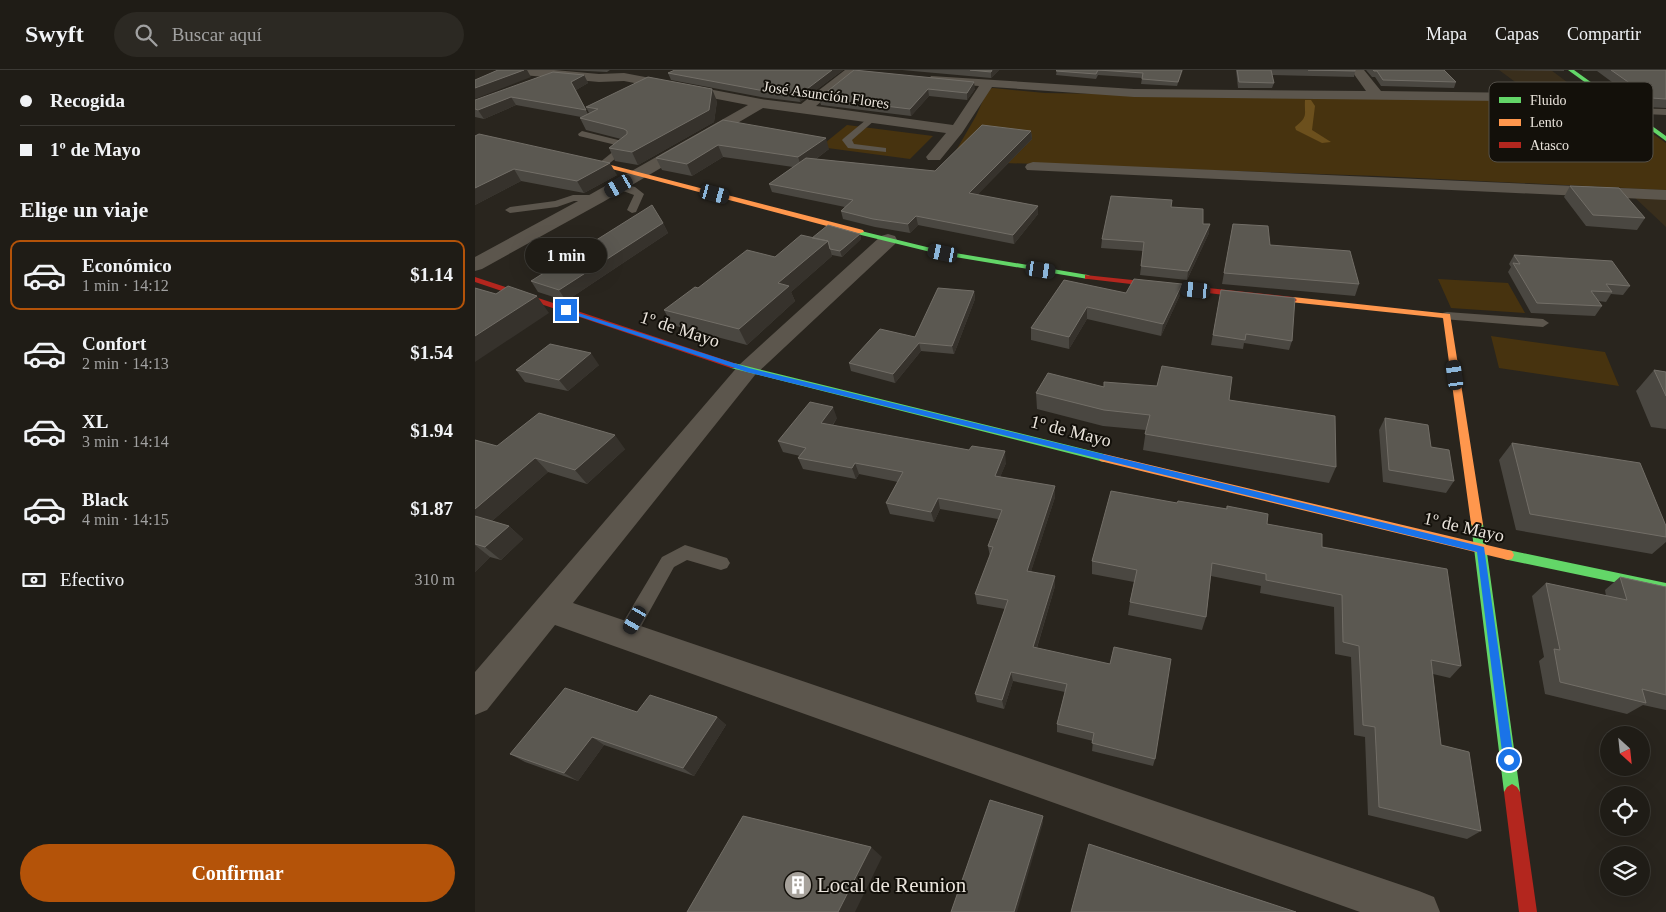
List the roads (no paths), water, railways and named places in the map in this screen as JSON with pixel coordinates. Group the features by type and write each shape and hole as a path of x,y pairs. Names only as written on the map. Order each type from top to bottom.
{"street":[{"name":"José Asunción Flores","path":"512,70 555,75 605,78 624,77 761,103 957,130"},
{"path":"624,77 638,70"},
{"path":"1357,70 1377,96"},
{"path":"1571,70 1587,82"},
{"path":"804,109 856,71"},
{"path":"529,85 555,75"},
{"path":"920,77 987,84 1103,92 1489,97"},
{"path":"1103,92 1111,77"},
{"path":"934,157 957,130 987,84"},
{"path":"475,264 619,186 638,173 761,103"},
{"path":"1653,130 1666,139"},
{"path":"566,156 943,253 1100,279 1447,316 1481,550 1529,912"},
{"path":"1033,167 1666,195"},
{"path":"475,698 747,370 888,240"},
{"name":"1º de Mayo","path":"475,279 747,370 1481,550 1666,588"},
{"path":"549,609 1419,912"}],"lane":[{"path":"1653,112 1666,112"},
{"path":"872,118 847,140 847,144 883,150"},
{"path":"582,134 627,144 602,165"},
{"path":"619,186 631,189 639,194 632,210"},
{"path":"511,210 557,204 573,198 597,198"},
{"path":"1447,316 1543,323"},
{"path":"626,635 668,562 685,552 721,563"}],"place":[{"name":"Local de Reunion","path":"798,885"}]}
